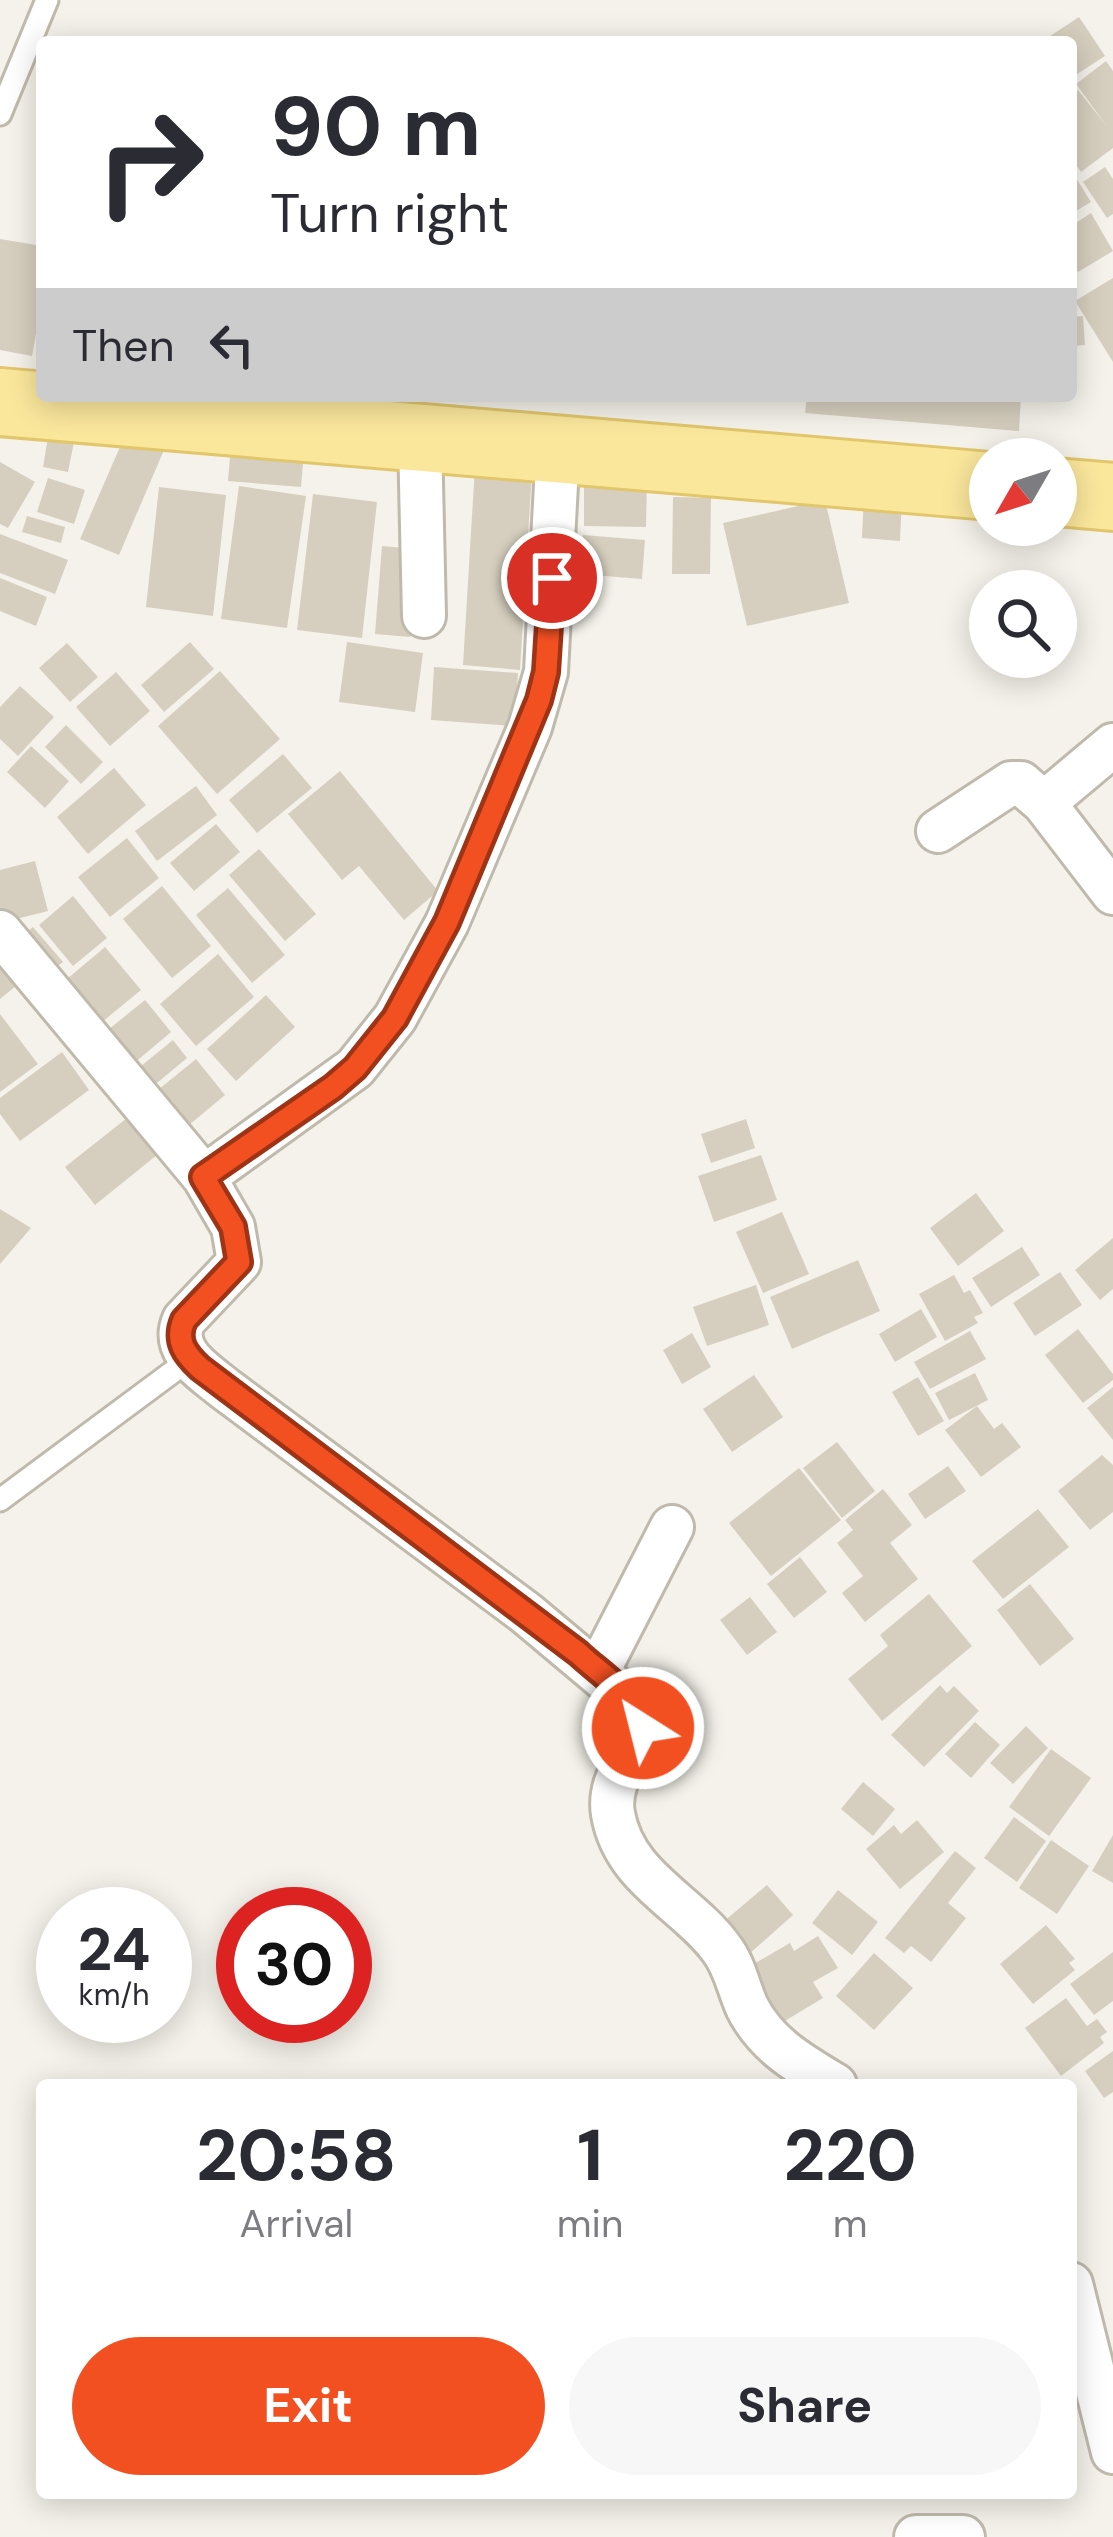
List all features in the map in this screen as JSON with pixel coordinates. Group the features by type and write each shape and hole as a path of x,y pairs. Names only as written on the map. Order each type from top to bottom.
{"main road":[{"path":"0,402 969,484"},
{"path":"1077,494 1113,497"}],"street":[{"path":"420,438 424,616"},
{"path":"203,1177 355,1068 395,1018 447,922 530,727 546,672 558,446"},
{"path":"1044,803 1113,746"},
{"path":"938,831 1011,783 1021,784 1044,803 1113,893"},
{"path":"0,932 203,1177 233,1227 240,1253 232,1271 184,1320 181,1340 190,1359 526,1613 632,1702 641,1717 640,1738 615,1782 613,1798 613,1814 631,1857 642,1874 722,1949 760,2029 782,2053 826,2079"},
{"path":"598,1672 672,1527"},
{"path":"1077,2308 1113,2452"},
{"path":"916,2537 963,2537"}],"lane":[{"path":"0,114 47,0"},
{"path":"0,1500 190,1359"}],"building":[{"path":"1079,17 1105,56 1077,74 1077,36 1050,36"},
{"path":"1106,61 1113,71 1113,148 1081,172 1077,166 1077,91 1106,125 1077,83"},
{"path":"1105,167 1113,179 1113,214 1107,218 1083,182"},
{"path":"1077,180 1091,202 1077,210"},
{"path":"1091,213 1113,251 1078,272 1077,270 1077,222"},
{"path":"0,239 36,245 32,356 0,350"},
{"path":"1113,278 1113,362 1077,304"},
{"path":"1077,316 1083,316 1085,345 1077,346"},
{"path":"806,402 1021,402 1019,431 805,413"},
{"path":"126,433 164,450 119,555 80,539"},
{"path":"48,437 74,442 68,472 43,467"},
{"path":"231,445 304,451 301,487 228,481"},
{"path":"0,462 35,482 8,528 0,524"},
{"path":"475,466 532,470 520,670 463,665"},
{"path":"48,478 85,490 74,524 37,512"},
{"path":"584,478 647,480 646,527 584,526"},
{"path":"239,486 306,496 287,628 221,619"},
{"path":"159,487 226,495 213,616 146,607"},
{"path":"313,494 377,502 362,638 297,630"},
{"path":"864,495 902,497 900,541 862,538"},
{"path":"673,497 711,498 710,574 672,574"},
{"path":"825,500 849,603 747,626 723,523"},
{"path":"27,516 65,527 61,543 22,532"},
{"path":"0,534 68,560 55,594 0,573"},
{"path":"583,535 645,540 642,579 580,574"},
{"path":"382,546 416,549 410,637 375,634"},
{"path":"0,578 47,597 36,626 0,611"},
{"path":"190,642 214,669 164,712 141,685"},
{"path":"347,642 423,653 415,712 339,702"},
{"path":"67,643 98,677 70,702 39,668"},
{"path":"434,667 518,673 515,726 431,720"},
{"path":"220,671 280,739 217,794 158,726"},
{"path":"116,672 150,711 110,746 76,707"},
{"path":"20,686 54,717 18,756 0,739 0,707"},
{"path":"66,725 103,762 81,784 45,747"},
{"path":"31,746 69,781 45,808 7,772"},
{"path":"283,754 312,788 257,833 229,800"},
{"path":"114,768 146,805 88,854 57,817"},
{"path":"340,771 438,891 404,920 359,866 342,880 288,814"},
{"path":"196,786 217,815 157,861 135,831"},
{"path":"216,824 240,852 194,891 170,863"},
{"path":"127,838 159,878 110,917 78,877"},
{"path":"259,849 316,914 285,941 229,875"},
{"path":"35,861 48,911 0,923 0,870"},
{"path":"162,886 211,946 172,978 123,919"},
{"path":"228,888 285,955 252,983 196,915"},
{"path":"73,896 107,938 73,966 39,925"},
{"path":"33,927 63,962 45,976 16,940"},
{"path":"105,947 141,990 102,1022 67,979"},
{"path":"0,953 22,981 0,999"},
{"path":"218,954 254,997 196,1046 160,1004"},
{"path":"266,995 295,1027 236,1081 207,1049"},
{"path":"145,1000 171,1032 126,1070 98,1038"},
{"path":"0,1014 38,1064 0,1092"},
{"path":"173,1040 187,1058 145,1093 130,1075"},
{"path":"62,1052 89,1090 20,1141 0,1114 0,1098"},
{"path":"196,1059 225,1095 183,1130 153,1094"},
{"path":"127,1118 157,1155 95,1205 65,1167"},
{"path":"746,1119 755,1148 711,1163 701,1134"},
{"path":"761,1155 777,1200 714,1222 698,1176"},
{"path":"976,1193 1004,1231 958,1266 930,1228"},
{"path":"0,1209 31,1228 0,1264"},
{"path":"782,1212 809,1274 763,1293 736,1232"},
{"path":"1113,1238 1113,1289 1100,1300 1075,1270"},
{"path":"1022,1247 1040,1275 991,1307 972,1278"},
{"path":"858,1260 880,1311 792,1349 770,1297"},
{"path":"1060,1272 1082,1305 1035,1336 1013,1303"},
{"path":"954,1275 964,1293 970,1290 983,1313 974,1317 978,1323 945,1341 919,1294"},
{"path":"756,1285 769,1325 707,1346 693,1307"},
{"path":"921,1309 937,1337 895,1362 879,1334"},
{"path":"1078,1329 1113,1374 1113,1380 1083,1403 1045,1355"},
{"path":"970,1331 986,1359 930,1389 914,1362"},
{"path":"692,1333 711,1367 682,1384 663,1350"},
{"path":"975,1373 988,1400 949,1420 935,1393"},
{"path":"754,1375 783,1417 732,1452 703,1409"},
{"path":"918,1377 944,1421 918,1436 892,1392"},
{"path":"1113,1387 1113,1440 1087,1408"},
{"path":"977,1406 994,1429 1002,1423 1021,1447 981,1477 945,1430"},
{"path":"837,1442 875,1491 842,1518 803,1468"},
{"path":"1102,1455 1113,1465 1113,1512 1090,1530 1058,1491"},
{"path":"948,1466 966,1491 925,1519 908,1494"},
{"path":"799,1468 841,1520 771,1576 729,1523"},
{"path":"883,1489 912,1525 890,1543 918,1579 865,1622 842,1593 863,1576 837,1543 853,1530 845,1520"},
{"path":"1038,1509 1069,1547 1003,1599 972,1561"},
{"path":"800,1557 827,1592 794,1618 767,1584"},
{"path":"1030,1584 1074,1639 1040,1666 997,1610"},
{"path":"929,1594 972,1646 882,1721 848,1679 888,1646 880,1635"},
{"path":"750,1597 777,1632 747,1655 720,1620"},
{"path":"940,1685 947,1693 954,1686 979,1711 924,1767 891,1735"},
{"path":"975,1722 1000,1745 971,1778 945,1754"},
{"path":"1026,1726 1048,1748 1013,1784 990,1763"},
{"path":"1051,1749 1091,1778 1049,1836 1009,1807"},
{"path":"863,1782 895,1809 873,1836 841,1809"},
{"path":"1014,1817 1046,1841 1017,1882 984,1858"},
{"path":"917,1820 944,1852 900,1889 866,1849 894,1825 901,1834"},
{"path":"1113,1835 1113,1883 1092,1871"},
{"path":"1051,1840 1089,1866 1057,1914 1019,1888"},
{"path":"955,1851 976,1868 948,1903 966,1918 931,1962 911,1946 904,1953 885,1938"},
{"path":"767,1885 793,1915 749,1954 722,1923"},
{"path":"838,1890 878,1922 852,1955 812,1923"},
{"path":"1046,1925 1075,1959 1069,1963 1075,1970 1033,2004 1000,1964"},
{"path":"818,1936 838,1968 813,1982 823,1998 778,2025 745,1969 790,1943 794,1951"},
{"path":"1113,1952 1113,2001 1094,2015 1070,1984"},
{"path":"874,1953 913,1988 874,2030 836,1996"},
{"path":"1066,1998 1087,2026 1097,2019 1107,2032 1100,2037 1104,2043 1061,2076 1025,2028"},
{"path":"1113,2051 1113,2092 1104,2098 1085,2071"}],"route":[{"path":"552,578 546,672 539,700 447,922 395,1018 355,1068 203,1177 233,1227 239,1262 180,1330 184,1351 200,1368 578,1653 632,1702 643,1728"}]}
